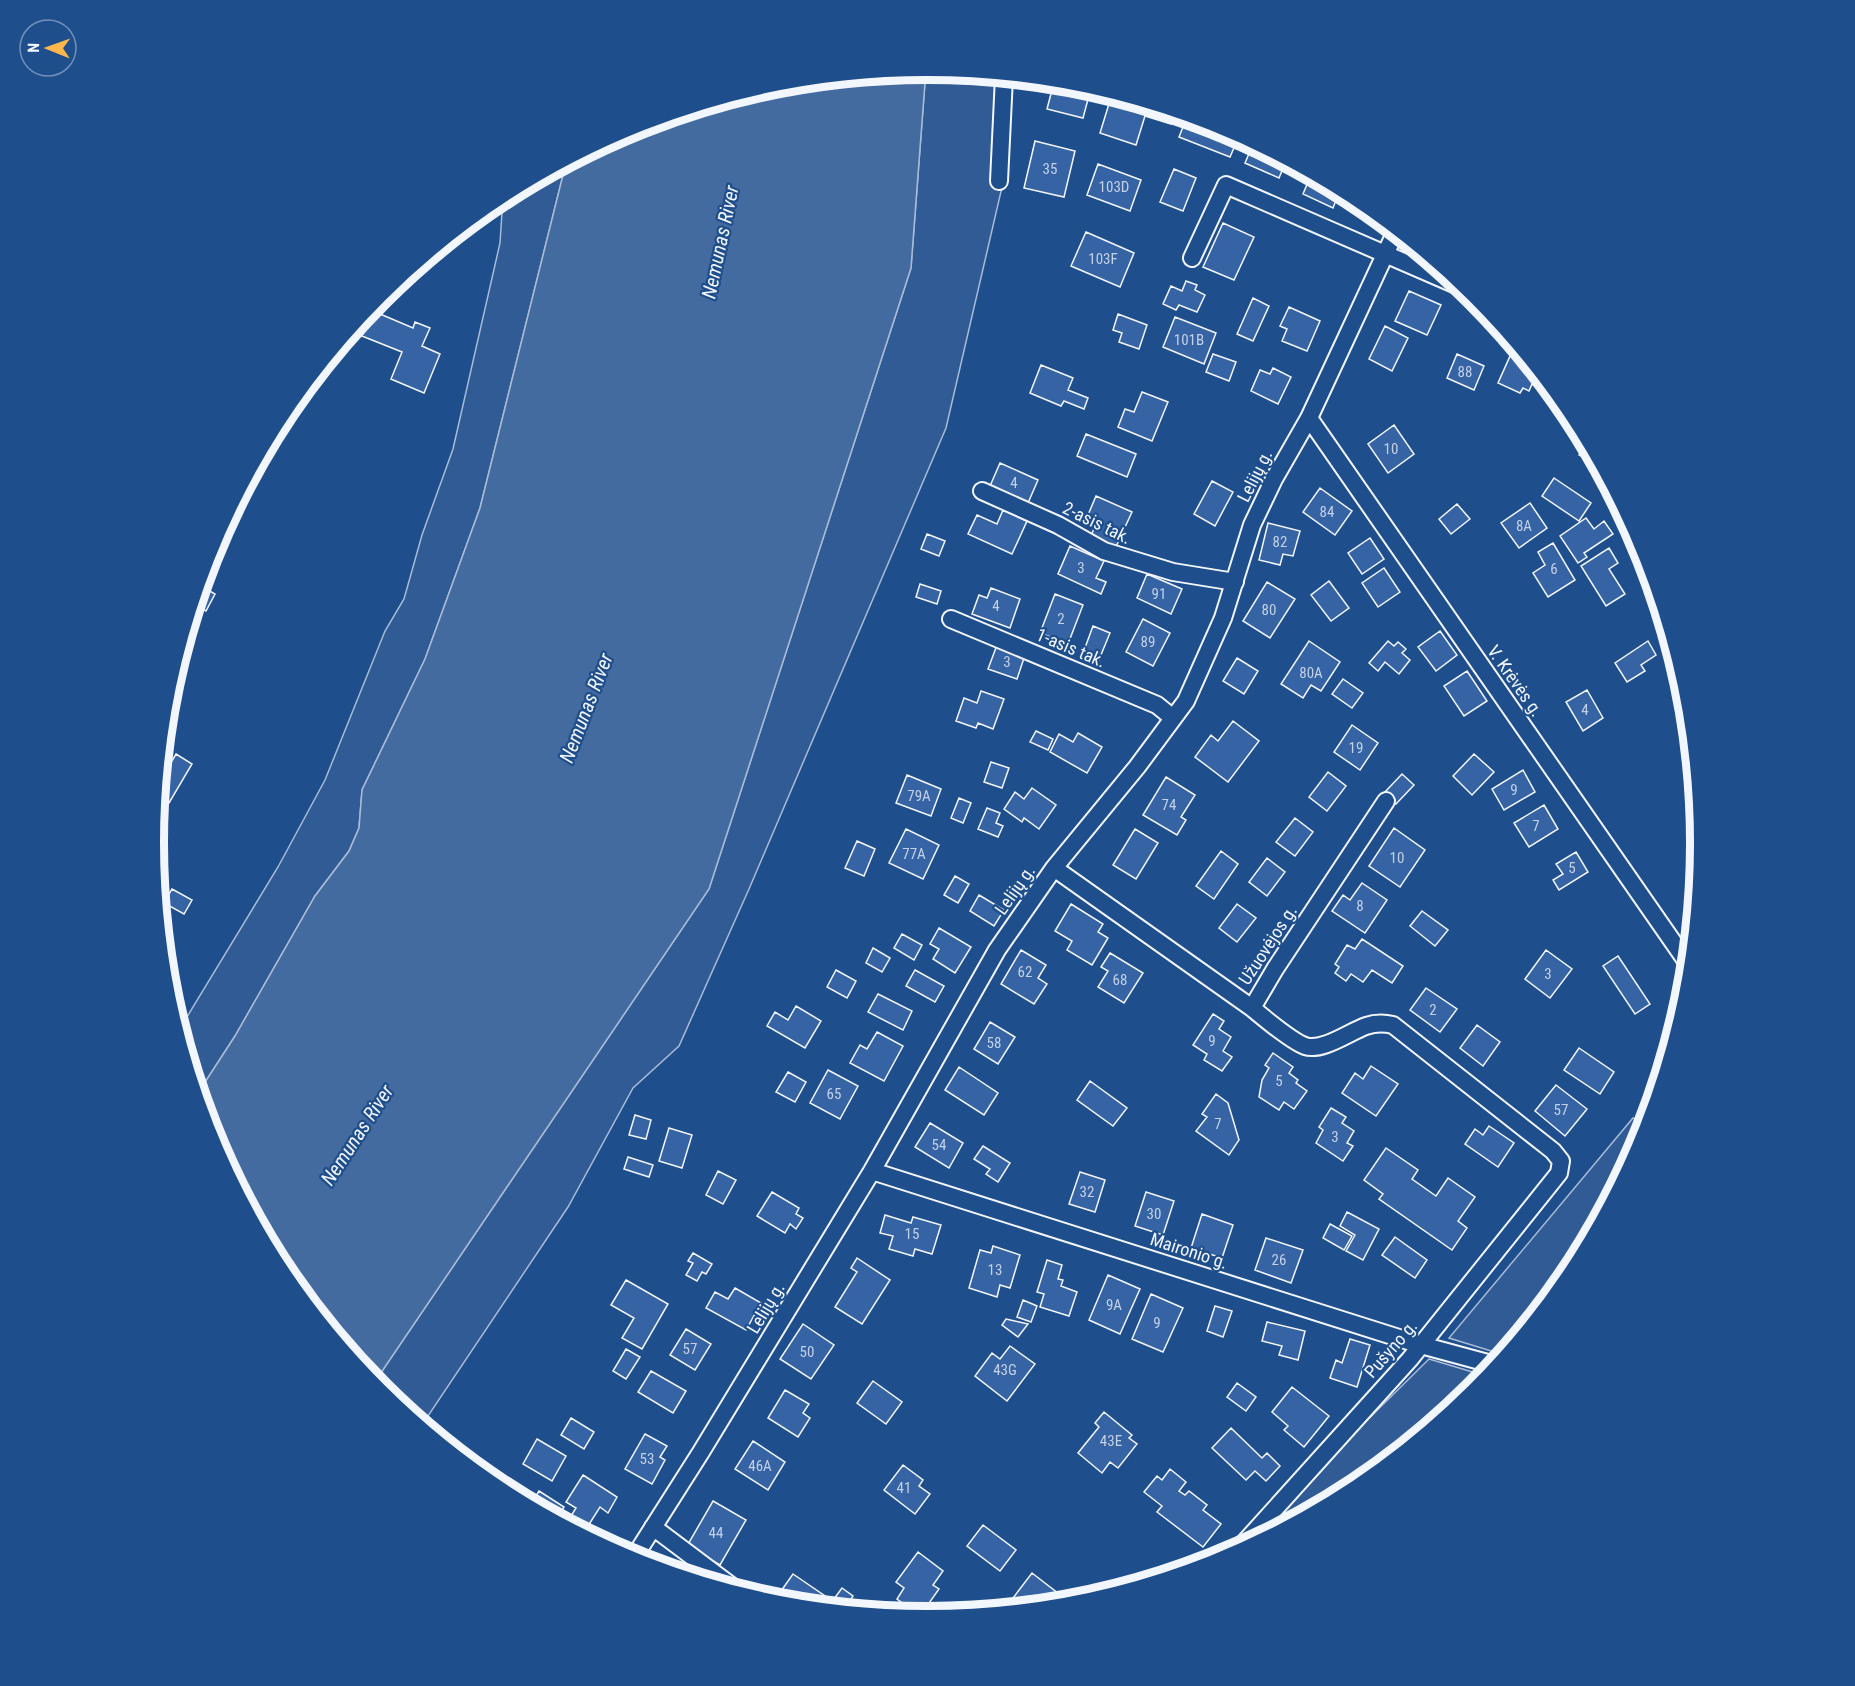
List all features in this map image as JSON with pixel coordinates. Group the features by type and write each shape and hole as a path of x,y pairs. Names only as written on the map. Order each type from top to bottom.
{"street":[{"path":"999,181 1004,84"},
{"path":"1192,258 1226,184 1442,279"},
{"name":"Lelijų g.","path":"639,1549 701,1452 872,1172 997,950 1054,868 1137,767 1186,701 1223,618 1252,525 1274,479 1309,418 1393,238"},
{"name":"V. Krėvės g.","path":"1309,418 1682,955"},
{"name":"2-asis tak.","path":"982,491 1058,525 1104,551 1173,572 1235,582"},
{"name":"1-asis tak.","path":"951,619 1158,705 1173,718"},
{"name":"Užuovėjos g.","path":"1386,801 1275,969 1252,1008 1275,1027 1305,1046 1319,1047 1368,1025 1382,1023 1393,1025 1553,1151 1561,1161"},
{"path":"1054,868 1252,1008"},
{"name":"Pušyno g.","path":"1252,1534 1421,1345 1558,1173 1561,1161"},
{"name":"Maironio g.","path":"872,1172 1421,1345 1486,1363"},
{"path":"653,1527 719,1577"}],"shaded area":[{"path":"925,80 1010,84 1006,170 946,428 749,889 679,1046 633,1088 568,1207 426,1419 380,1374 709,889 911,268"},
{"path":"564,172 480,508 425,659 362,790 359,828 349,851 315,896 235,1036 204,1084 185,1020 278,867 325,780 385,631 404,599 422,535 453,449 500,243 502,209"},
{"path":"1633,1118 1638,1120 1612,1181 1589,1225 1533,1308 1502,1346 1496,1352 1449,1338"},
{"path":"1429,1359 1476,1373 1431,1417 1352,1478 1253,1533"}],"water":[{"name":"Nemunas River","path":"925,80 911,268 709,889 380,1374 322,1308 266,1225 222,1135 204,1084 235,1036 315,896 349,851 359,828 362,790 425,659 480,508 564,172 635,138 682,120 730,106 779,94 828,86 878,81"}],"building":[{"path":"1052,90 1089,97 1083,118 1047,109"},
{"path":"1109,102 1172,120 1171,124 1145,116 1136,145 1100,133"},
{"path":"1184,124 1235,145 1230,157 1179,137"},
{"path":"1035,141 1075,151 1064,197 1024,188"},
{"path":"1250,151 1283,168 1279,178 1245,163"},
{"path":"1098,164 1141,180 1130,211 1087,195"},
{"path":"1174,169 1196,178 1183,211 1160,202"},
{"path":"1308,182 1337,199 1333,208 1303,194"},
{"path":"1223,223 1254,237 1234,280 1203,267"},
{"path":"1086,232 1134,253 1120,287 1071,266"},
{"path":"1186,281 1197,285 1195,290 1205,295 1197,312 1179,305 1176,310 1163,304 1171,286 1182,291"},
{"path":"1409,291 1441,305 1427,335 1395,321"},
{"path":"1253,298 1269,306 1253,341 1237,334"},
{"path":"1289,307 1320,321 1307,351 1282,341 1287,329 1280,326"},
{"path":"378,313 413,328 415,322 430,328 422,346 440,354 424,393 391,379 402,352 362,336 367,326"},
{"path":"1118,314 1147,325 1139,349 1119,342 1122,333 1113,330"},
{"path":"1175,317 1216,333 1204,364 1163,347"},
{"path":"1385,326 1408,338 1392,371 1369,359"},
{"path":"1512,352 1540,387 1532,384 1529,391 1523,388 1520,393 1498,383"},
{"path":"1213,354 1236,362 1229,381 1206,372"},
{"path":"1457,354 1484,366 1474,390 1447,378"},
{"path":"1041,365 1073,378 1068,390 1088,398 1084,409 1064,401 1061,406 1030,393"},
{"path":"1273,368 1291,377 1278,404 1251,391 1260,370 1270,374"},
{"path":"1142,392 1168,402 1152,441 1118,427 1125,409 1134,412"},
{"path":"1394,425 1414,454 1388,473 1368,444"},
{"path":"1086,434 1136,454 1127,477 1077,456"},
{"path":"1582,449 1588,459 1579,455"},
{"path":"1000,463 1038,480 1028,503 990,486"},
{"path":"1554,478 1591,503 1579,521 1542,496"},
{"path":"1212,481 1233,492 1215,526 1194,514"},
{"path":"1320,488 1352,511 1335,535 1303,512"},
{"path":"1096,496 1132,512 1115,549 1090,538 1098,519 1088,515"},
{"path":"1530,503 1547,528 1519,548 1501,523"},
{"path":"1457,504 1470,519 1451,534 1439,519"},
{"path":"1003,510 1027,521 1012,554 968,534 977,515 997,524"},
{"path":"1586,518 1594,529 1604,521 1613,534 1584,553 1587,557 1578,563 1560,536"},
{"path":"1268,523 1300,531 1293,556 1283,554 1280,565 1259,560"},
{"path":"927,534 945,541 939,556 921,549"},
{"path":"1370,538 1384,559 1362,574 1348,553"},
{"path":"1553,543 1575,580 1548,597 1533,573 1545,565 1538,552"},
{"path":"1070,546 1104,561 1096,578 1106,582 1101,594 1058,574"},
{"path":"1609,548 1618,563 1609,569 1625,594 1606,606 1581,566"},
{"path":"1384,568 1400,592 1378,607 1362,583"},
{"path":"1147,574 1182,589 1171,614 1137,598"},
{"path":"1329,581 1349,608 1331,621 1311,595"},
{"path":"1267,582 1295,599 1270,638 1243,621"},
{"path":"920,584 941,591 937,604 916,597"},
{"path":"991,588 1020,599 1010,628 972,614 979,595 987,598"},
{"path":"208,590 215,594 206,611 202,609"},
{"path":"1055,594 1083,605 1068,644 1040,633"},
{"path":"1143,619 1170,633 1153,666 1126,652"},
{"path":"1093,626 1110,633 1098,662 1082,656"},
{"path":"1440,631 1457,655 1436,671 1418,647"},
{"path":"1309,641 1340,662 1321,691 1311,685 1303,698 1281,684"},
{"path":"1388,641 1394,646 1398,642 1406,649 1402,653 1410,660 1399,674 1385,662 1378,671 1369,663"},
{"path":"1648,641 1656,655 1641,665 1645,671 1627,682 1615,663"},
{"path":"997,645 1025,655 1017,679 988,669"},
{"path":"1237,658 1258,671 1244,694 1223,681"},
{"path":"1467,671 1487,701 1464,716 1444,686"},
{"path":"1343,679 1363,693 1352,708 1332,694"},
{"path":"1587,690 1603,718 1583,731 1566,702"},
{"path":"981,691 1004,699 993,729 978,723 976,728 956,721 964,698 977,703"},
{"path":"1233,721 1259,741 1228,782 1195,757 1211,735 1218,741"},
{"path":"1352,725 1378,743 1360,770 1334,752"},
{"path":"1036,731 1053,739 1048,750 1030,742"},
{"path":"1078,733 1102,747 1087,773 1050,752 1059,734 1073,742"},
{"path":"176,754 192,764 169,803 166,801 169,766"},
{"path":"1474,754 1494,772 1472,795 1453,776"},
{"path":"991,762 1009,768 1002,788 984,782"},
{"path":"1523,770 1535,792 1504,810 1492,789"},
{"path":"1328,772 1346,786 1327,811 1309,797"},
{"path":"1402,774 1414,785 1396,804 1384,793"},
{"path":"907,775 941,789 931,816 896,803"},
{"path":"1166,777 1195,795 1181,817 1186,820 1177,835 1143,815"},
{"path":"1032,788 1056,805 1039,829 1024,818 1022,822 1004,809 1015,792 1024,799"},
{"path":"959,798 971,803 963,823 951,818"},
{"path":"1544,805 1558,829 1529,847 1514,823"},
{"path":"987,808 1000,813 996,823 1003,826 998,837 978,829"},
{"path":"1295,818 1313,832 1295,856 1276,842"},
{"path":"1394,828 1425,850 1400,887 1369,866"},
{"path":"906,829 939,845 923,879 889,863"},
{"path":"1135,829 1158,843 1136,879 1113,865"},
{"path":"857,841 875,849 864,876 845,868"},
{"path":"1221,851 1238,864 1214,899 1196,886"},
{"path":"1576,852 1588,872 1559,890 1553,880 1563,874 1556,864"},
{"path":"1267,858 1285,872 1267,896 1249,882"},
{"path":"955,876 969,884 958,903 944,895"},
{"path":"1362,883 1387,900 1365,933 1332,911 1343,895 1350,900"},
{"path":"172,889 192,900 184,914 167,905 167,899"},
{"path":"979,895 1004,910 994,926 970,911"},
{"path":"1071,904 1103,924 1098,932 1108,938 1092,965 1067,950 1072,941 1055,931"},
{"path":"1237,904 1256,918 1237,942 1219,928"},
{"path":"1422,911 1448,930 1435,946 1410,926"},
{"path":"939,928 971,947 955,973 933,959 939,949 930,944"},
{"path":"902,934 922,945 914,960 894,948"},
{"path":"1362,939 1403,966 1392,983 1372,970 1363,982 1351,974 1346,981 1335,973 1339,967 1335,964 1347,945 1355,949"},
{"path":"873,948 890,958 882,972 866,963"},
{"path":"1021,950 1046,965 1038,978 1047,984 1034,1004 1001,984"},
{"path":"1546,950 1572,969 1550,998 1525,979"},
{"path":"1110,953 1143,973 1124,1003 1098,987 1108,971 1101,967"},
{"path":"1618,956 1650,1004 1635,1014 1603,966"},
{"path":"836,970 856,981 847,998 827,987"},
{"path":"915,970 944,986 935,1002 906,986"},
{"path":"1426,988 1457,1009 1440,1032 1410,1010"},
{"path":"878,994 912,1011 903,1030 868,1012"},
{"path":"796,1006 821,1021 805,1048 767,1026 775,1012 788,1020"},
{"path":"1213,1014 1224,1021 1219,1029 1231,1037 1223,1051 1232,1057 1222,1071 1204,1060 1207,1054 1193,1045"},
{"path":"990,1022 1015,1037 998,1064 974,1049"},
{"path":"1477,1025 1500,1042 1483,1066 1460,1048"},
{"path":"877,1032 903,1046 884,1081 850,1063 860,1045 867,1049"},
{"path":"1579,1048 1614,1072 1600,1094 1564,1070"},
{"path":"1273,1053 1293,1067 1289,1073 1298,1080 1296,1083 1307,1091 1294,1109 1284,1102 1279,1110 1259,1097 1262,1080 1269,1068 1265,1065"},
{"path":"1371,1066 1398,1084 1376,1116 1342,1093 1355,1073 1363,1079"},
{"path":"959,1067 998,1093 984,1115 945,1090"},
{"path":"828,1070 858,1086 840,1119 810,1103"},
{"path":"788,1072 806,1082 795,1102 776,1092"},
{"path":"1090,1081 1127,1108 1113,1126 1077,1100"},
{"path":"1556,1085 1587,1109 1565,1136 1535,1111"},
{"path":"1216,1094 1228,1103 1239,1140 1229,1155 1196,1131 1207,1117 1202,1114"},
{"path":"1331,1108 1346,1117 1342,1123 1354,1131 1347,1143 1353,1146 1343,1161 1316,1143 1323,1130 1319,1127"},
{"path":"635,1115 651,1120 646,1139 629,1135"},
{"path":"930,1123 963,1143 949,1168 915,1147"},
{"path":"1489,1126 1514,1143 1498,1167 1465,1144 1475,1129 1483,1135"},
{"path":"669,1128 692,1135 682,1168 659,1161"},
{"path":"983,1146 1010,1163 998,1182 986,1174 990,1169 974,1159"},
{"path":"1386,1148 1418,1170 1412,1179 1436,1196 1448,1178 1475,1197 1458,1221 1467,1228 1452,1250 1379,1199 1383,1194 1364,1180"},
{"path":"628,1157 653,1165 649,1177 624,1169"},
{"path":"718,1171 736,1180 723,1204 706,1195"},
{"path":"1080,1172 1105,1180 1095,1212 1069,1204"},
{"path":"772,1192 799,1208 796,1214 803,1218 796,1229 790,1224 785,1233 757,1216"},
{"path":"1146,1192 1174,1201 1163,1235 1135,1226"},
{"path":"1347,1212 1379,1229 1363,1260 1346,1251 1355,1235 1340,1226"},
{"path":"1202,1214 1233,1225 1222,1258 1191,1248"},
{"path":"885,1215 911,1223 913,1217 941,1225 932,1254 915,1249 913,1256 889,1249 893,1236 880,1233"},
{"path":"1330,1224 1352,1236 1344,1250 1323,1238"},
{"path":"1395,1237 1427,1260 1415,1278 1382,1255"},
{"path":"1266,1238 1303,1250 1291,1283 1255,1270"},
{"path":"993,1246 1020,1255 1010,1288 1000,1285 997,1297 969,1288 980,1250 991,1253"},
{"path":"693,1253 712,1264 706,1274 702,1272 697,1281 686,1275 693,1263 688,1261"},
{"path":"857,1258 890,1280 862,1324 835,1307 857,1272 851,1268"},
{"path":"1047,1260 1062,1265 1058,1279 1063,1280 1061,1286 1077,1292 1069,1316 1040,1307 1044,1294 1037,1292"},
{"path":"1108,1275 1140,1289 1120,1334 1089,1320"},
{"path":"626,1280 668,1304 642,1349 622,1338 634,1318 611,1305"},
{"path":"735,1288 761,1303 746,1330 706,1308 715,1292 728,1299"},
{"path":"1151,1294 1183,1308 1163,1352 1132,1339"},
{"path":"1023,1300 1037,1306 1031,1322 1017,1317"},
{"path":"1215,1306 1232,1311 1223,1337 1207,1331"},
{"path":"1006,1319 1028,1324 1018,1337 1002,1325"},
{"path":"1267,1322 1305,1331 1298,1360 1279,1355 1282,1346 1262,1341"},
{"path":"803,1324 834,1345 811,1379 780,1359"},
{"path":"686,1329 711,1344 695,1370 670,1355"},
{"path":"1350,1339 1370,1345 1357,1387 1330,1378 1336,1360 1342,1363"},
{"path":"1010,1346 1035,1364 1007,1401 975,1376 992,1353 1000,1359"},
{"path":"626,1349 640,1357 626,1379 613,1371"},
{"path":"651,1371 686,1391 673,1413 638,1392"},
{"path":"873,1381 902,1402 886,1424 857,1403"},
{"path":"1237,1383 1256,1397 1246,1411 1227,1397"},
{"path":"1292,1387 1329,1416 1304,1447 1284,1430 1288,1426 1272,1412"},
{"path":"785,1390 809,1404 803,1413 810,1418 798,1437 768,1418"},
{"path":"1104,1412 1132,1435 1129,1438 1137,1444 1118,1468 1110,1462 1102,1473 1078,1453 1099,1427 1095,1423"},
{"path":"571,1418 594,1432 584,1449 561,1435"},
{"path":"1231,1428 1262,1458 1267,1453 1280,1466 1266,1481 1255,1471 1246,1480 1212,1448"},
{"path":"645,1434 667,1446 660,1457 665,1460 652,1484 625,1469"},
{"path":"537,1439 566,1456 552,1481 523,1464"},
{"path":"753,1441 785,1462 768,1490 735,1469"},
{"path":"903,1465 923,1480 919,1486 930,1494 915,1514 884,1490"},
{"path":"1170,1469 1186,1482 1179,1491 1185,1495 1189,1491 1207,1505 1203,1510 1221,1524 1203,1547 1157,1512 1162,1506 1144,1492 1157,1476 1162,1480"},
{"path":"583,1475 617,1497 608,1513 600,1507 588,1526 571,1516 576,1508 566,1502"},
{"path":"539,1491 564,1507 561,1512 535,1497"},
{"path":"713,1501 746,1520 720,1565 687,1546"},
{"path":"983,1525 1016,1550 1000,1571 967,1546"},
{"path":"918,1552 943,1571 933,1585 939,1589 927,1606 906,1606 897,1599 904,1588 896,1582"},
{"path":"1032,1573 1059,1594 1017,1601 1013,1598"},
{"path":"793,1574 828,1598 827,1600 780,1592"},
{"path":"842,1588 853,1596 849,1602 833,1600"}]}
